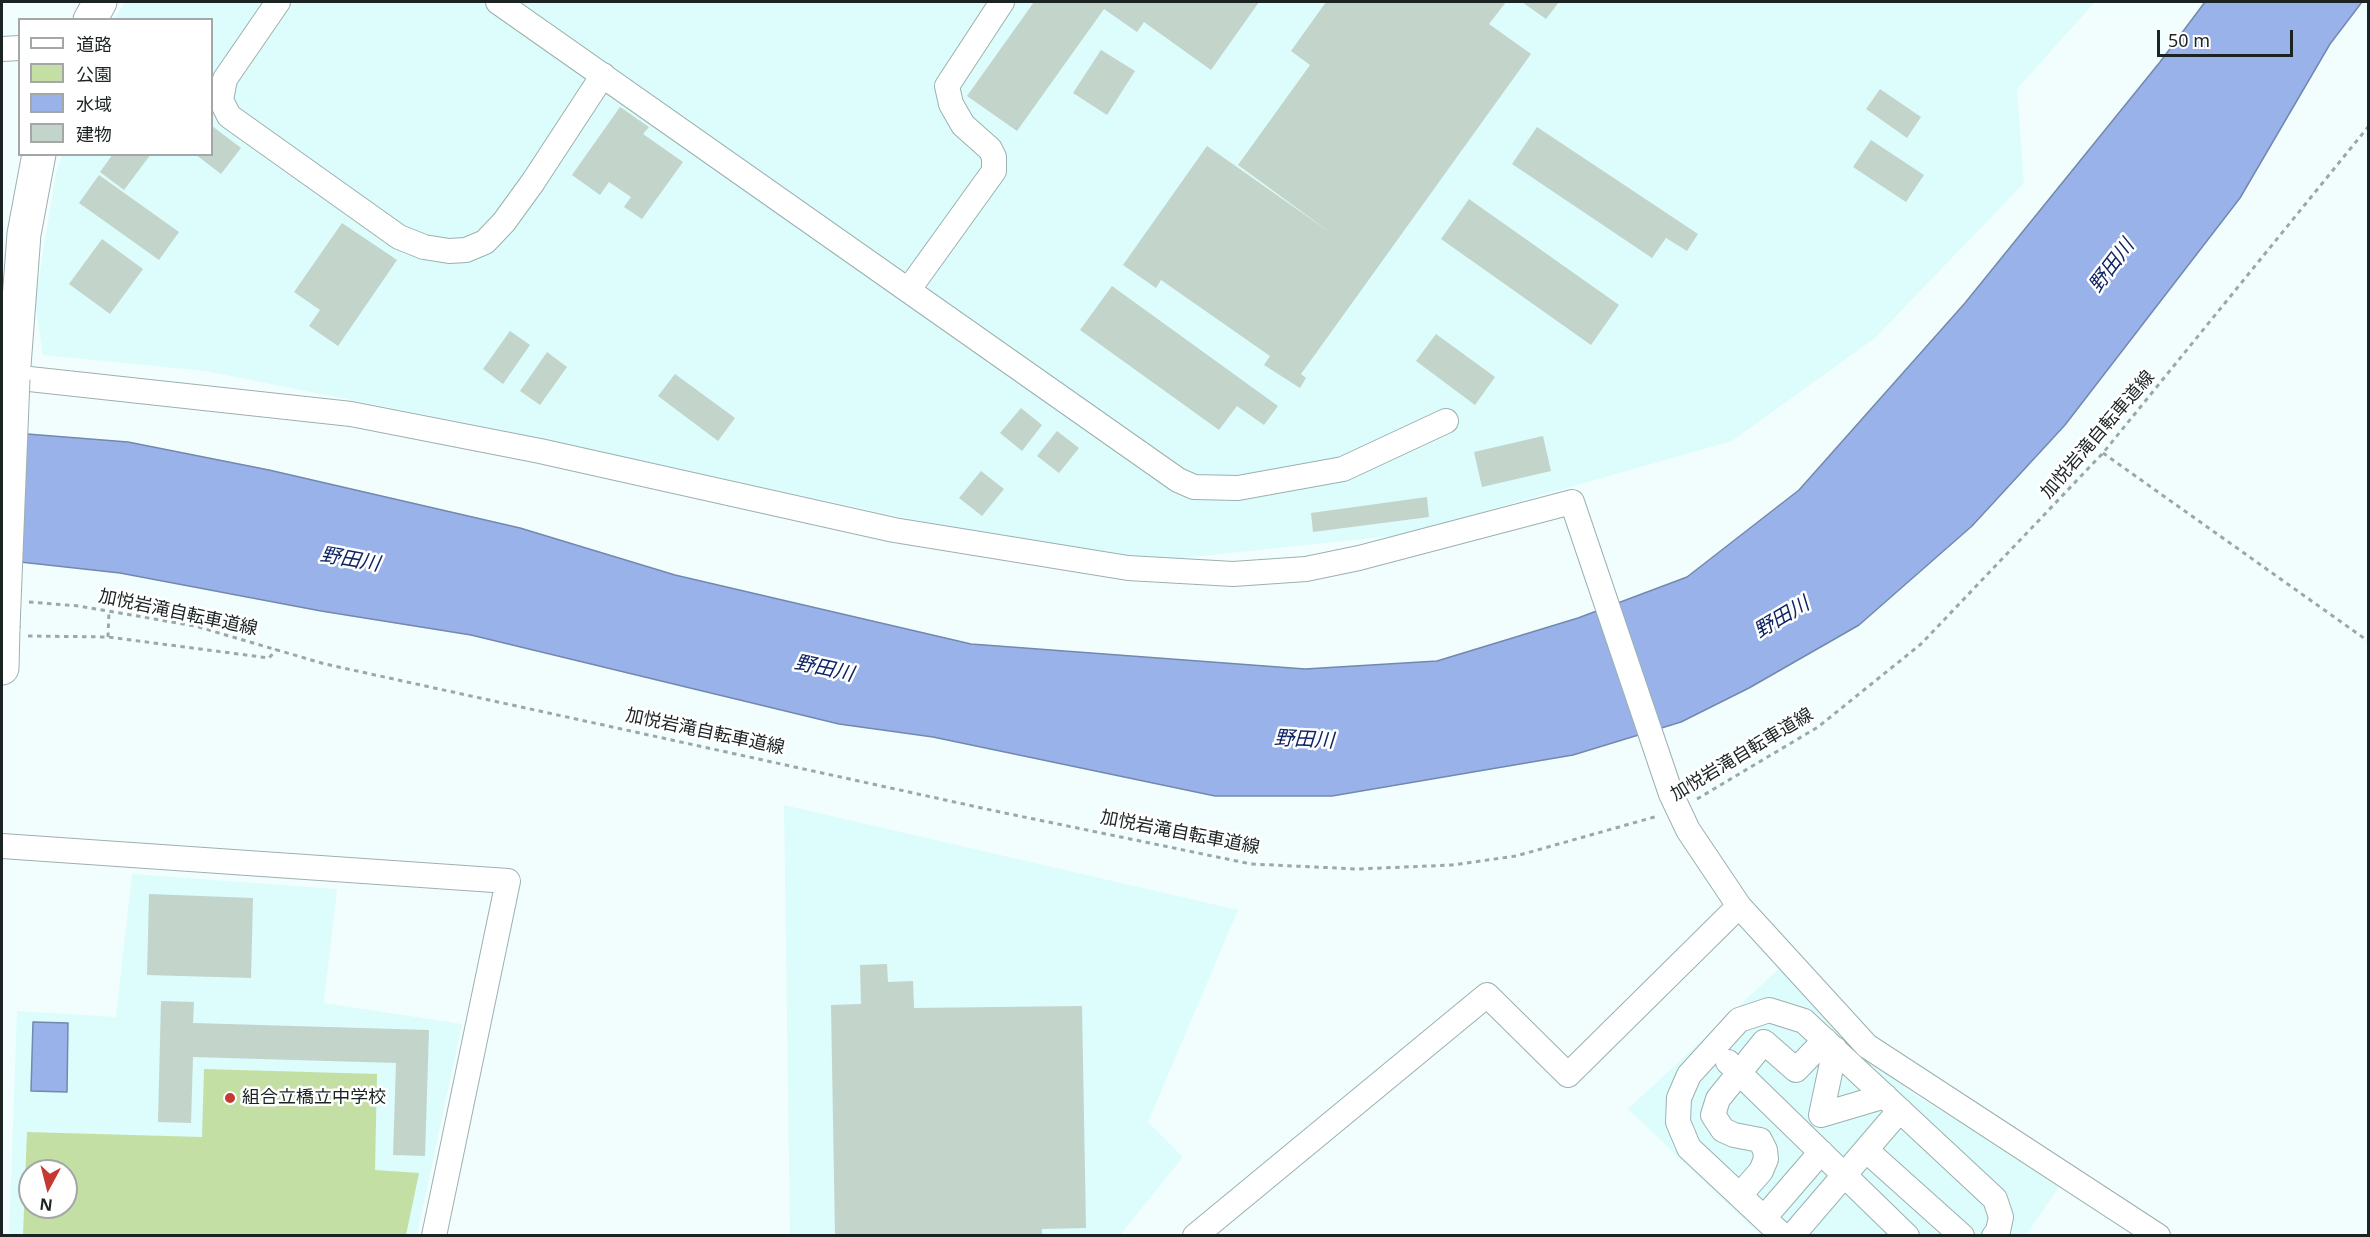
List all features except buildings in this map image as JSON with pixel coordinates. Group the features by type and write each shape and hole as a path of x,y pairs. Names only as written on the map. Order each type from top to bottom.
{"highway":[{"path":"91,18 100,2"},
{"path":"2,668 8,623 7,377 24,234 39,156"}],"street":[{"path":"278,2 225,79 221,100 229,116 399,237 424,247 449,251 466,250 485,242 504,222 533,182 603,75"},
{"path":"498,2 1178,480 1194,487 1238,488 1343,469 1446,421"},
{"path":"909,289 994,171 994,157 990,149 963,125 951,104 947,86 1002,2"},
{"path":"2,49 18,48"},
{"path":"7,377 351,414 540,451 894,530 1128,568 1233,574 1306,569 1359,558 1572,502 1675,802 1688,830 1738,906 1867,1046 2158,1236"},
{"path":"2,846 508,882 434,1236"},
{"path":"1195,1236 1487,995 1568,1075 1738,906"},
{"path":"1783,1236 1689,1148 1678,1122 1679,1098 1689,1075 1739,1020 1769,1010 1804,1021 1995,1199 2001,1217 1998,1231 1994,1236"},
{"path":"1740,1195 1761,1171 1766,1159 1760,1140 1734,1135 1723,1130 1713,1114 1718,1099 1738,1071 1764,1042 1796,1070 1830,1045"},
{"path":"1830,1045 1821,1115 1892,1103"},
{"path":"1714,1048 1907,1236"},
{"path":"1792,1236 1866,1150 1892,1103"},
{"path":"1866,1150 1962,1236"},
{"path":"1764,1218 1821,1152"}],"path":[{"name":"加悦岩滝自転車道線","path":"8,623 80,606 195,626 324,664 1000,812 1251,864 1357,869 1452,865 1516,856 1675,802 1818,727 1912,652 2002,563 2103,453 2368,127"},
{"path":"2103,453 2368,641"},
{"path":"108,637 109,611"},
{"path":"8,623 39,636 108,637 269,658 278,649"}],"shaded area":[{"path":"125,2 2095,2 2017,89 2024,183 1875,338 1732,441 1401,535 1164,560 993,537 482,426 205,371 43,355 35,302 56,173 62,156 213,156 213,18 115,18"},
{"path":"784,805 1238,910 1148,1122 1183,1157 1120,1235 790,1235"},
{"name":"組合立橋立中学校","path":"132,874 337,889 324,1003 462,1024 417,1235 9,1236 17,1011 116,1017"},
{"path":"1784,964 1849,1043 1914,1094 2061,1184 2026,1235 1760,1235 1628,1109"}],"green space":[{"path":"204,1069 377,1074 375,1170 419,1173 406,1235 23,1235 24,1219 78,1219 78,1159 26,1159 27,1132 202,1137"}],"water":[{"name":"野田川","path":"2205,2 2362,2 2330,44 2240,198 2065,425 1972,526 1859,625 1749,688 1681,722 1573,755 1332,796 1215,796 933,737 839,724 471,635 321,611 120,573 2,560 2,432 128,442 269,470 520,528 675,575 971,644 1305,669 1437,661 1578,618 1687,577 1799,490 1965,303 2160,62"},
{"path":"33,1022 68,1023 67,1092 31,1091"}],"place":[{"name":"組合立橋立中学校","path":"230,1098"}]}
